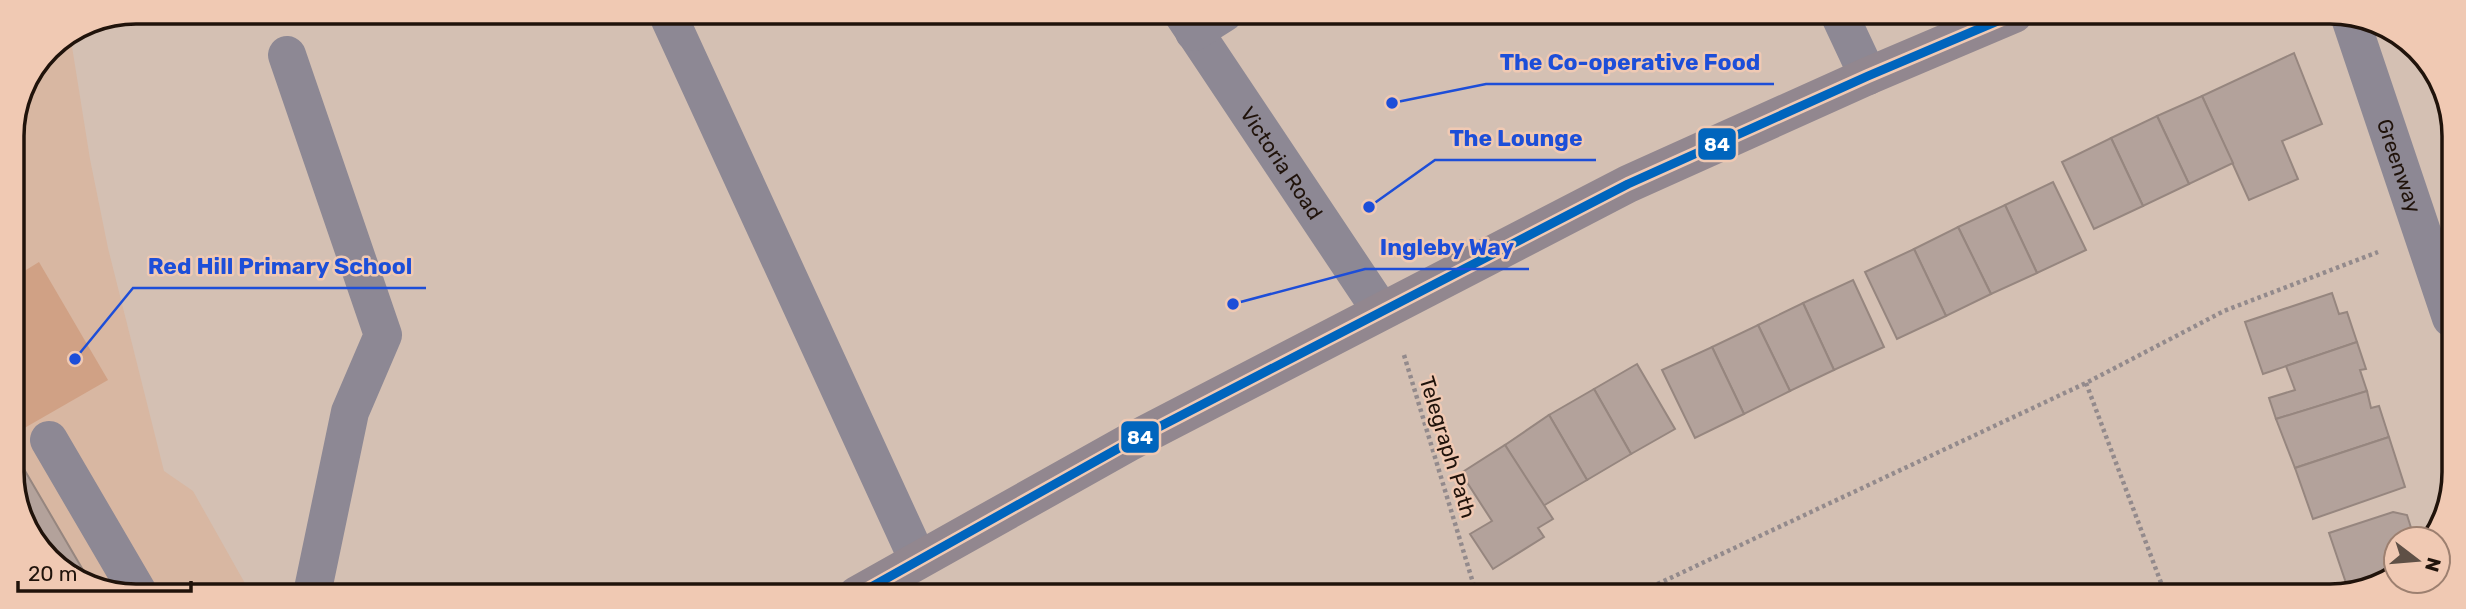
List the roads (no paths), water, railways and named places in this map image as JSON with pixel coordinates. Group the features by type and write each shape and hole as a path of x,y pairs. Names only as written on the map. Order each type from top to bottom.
{"main road":[{"path":"876,584 1129,443 1628,184 1990,24"}],"street":[{"path":"672,24 918,560"},
{"name":"Victoria Road","path":"1203,24 1385,309"},
{"path":"1844,24 1868,76"},
{"name":"Greenway","path":"2353,27 2442,291"},
{"path":"287,55 383,335 351,412 315,584"},
{"path":"49,440 133,584"}],"place":[{"name":"The Co-operative Food","path":"1392,103"},
{"name":"The Lounge","path":"1369,207"},
{"name":"Ingleby Way","path":"1233,304"},
{"name":"Red Hill Primary School","path":"75,359"}]}
